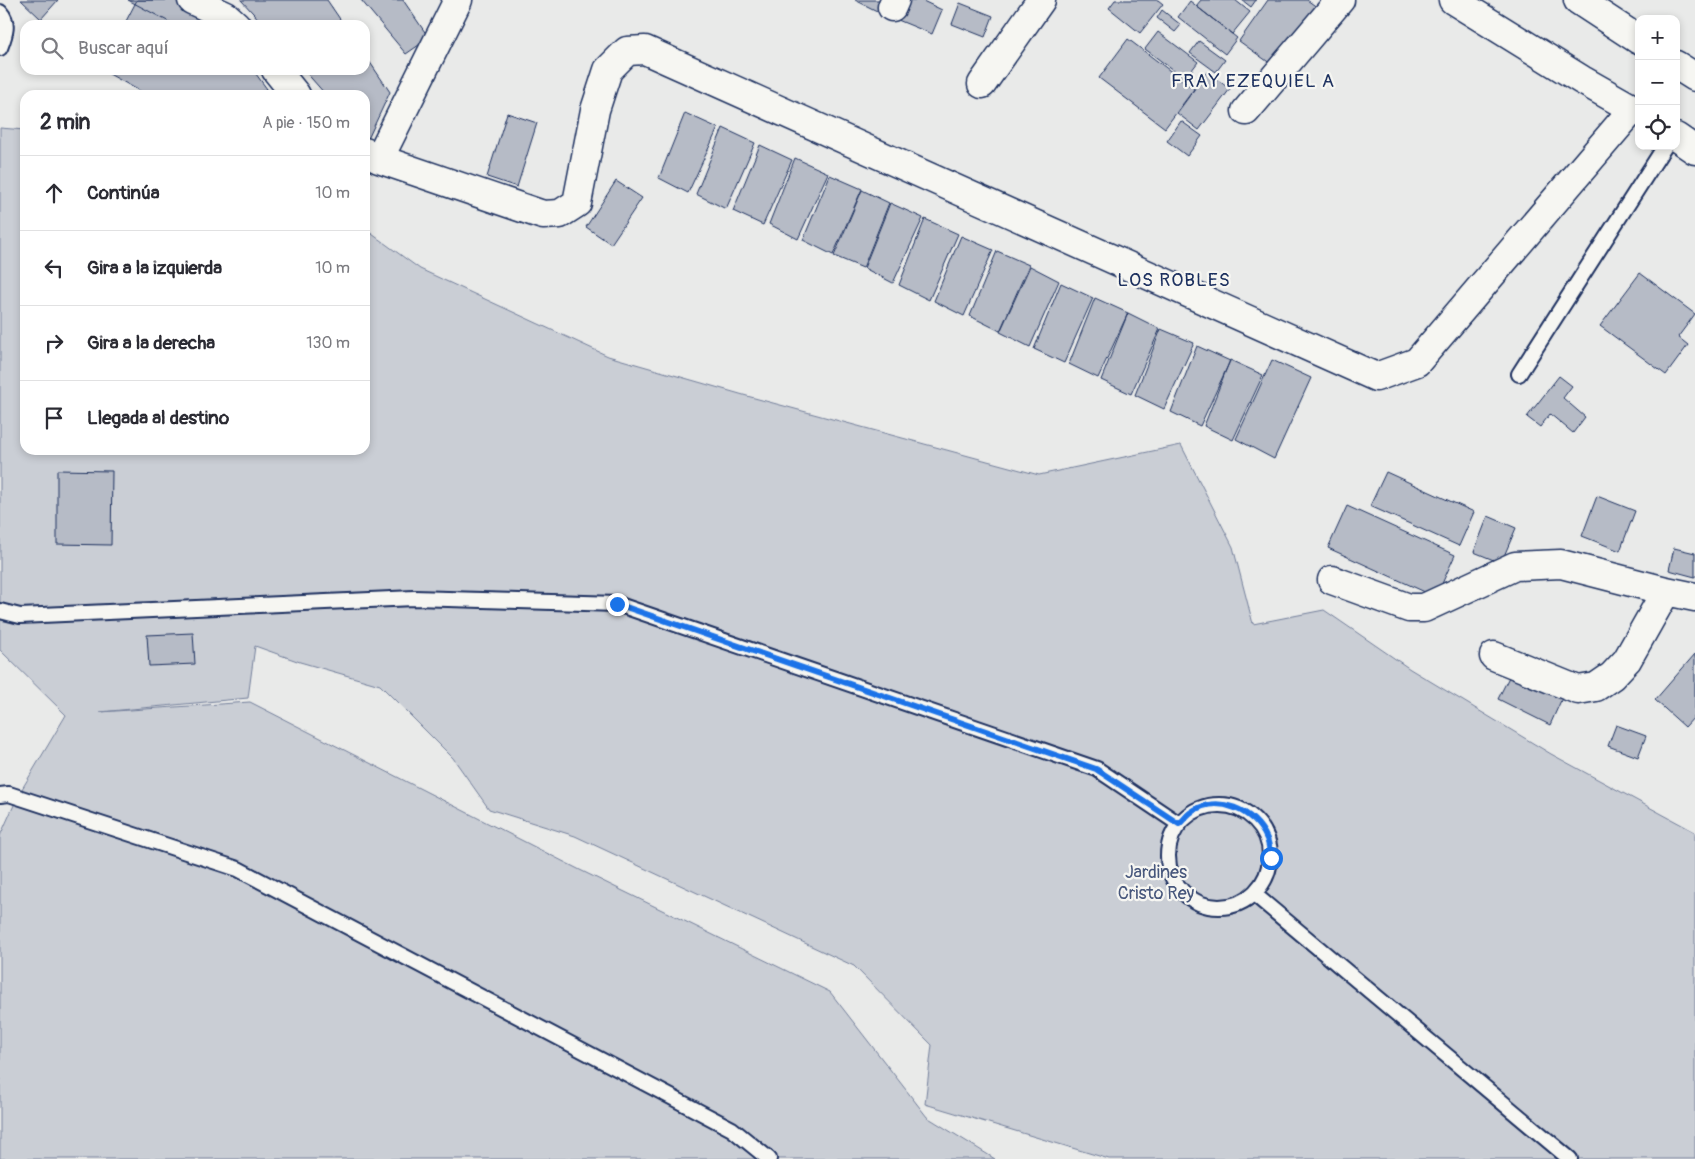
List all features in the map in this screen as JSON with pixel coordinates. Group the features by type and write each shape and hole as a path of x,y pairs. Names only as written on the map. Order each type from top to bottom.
{"street":[{"path":"192,0 230,20"},
{"path":"458,0 372,155 543,215 560,214 577,204 595,110 608,70 627,51 645,50 1376,377 1417,362 1635,112"},
{"path":"982,84 1041,0"},
{"path":"1246,111 1340,0"},
{"path":"1453,0 1635,110"},
{"path":"1578,0 1635,37"},
{"path":"1680,68 1695,77"},
{"path":"280,75 292,90"},
{"path":"1680,140 1695,150"},
{"path":"1332,580 1409,608 1424,608 1514,566 1562,564 1666,591 1695,596"},
{"path":"1494,656 1578,690 1596,687 1612,676 1627,660 1666,591"}],"lane":[{"path":"0,12 4,16 7,31 0,48"},
{"path":"1519,374 1661,150"},
{"path":"0,611 20,616 414,598 617,604 1096,769 1179,824"},
{"path":"0,795 9,794 238,869 732,1129 769,1159"},
{"path":"1219,805 1237,808 1252,817 1259,824 1268,840 1271,858 1267,875 1254,894 1240,904 1218,908 1201,905 1188,898 1176,885 1169,869 1168,845 1179,824 1191,813 1208,806 1219,805"},
{"path":"1254,894 1570,1159"}],"green space":[{"name":"Jardines Cristo Rey","path":"0,128 20,130 20,455 370,455 370,233 420,269 608,356 747,396 1039,475 1181,445 1233,547 1253,624 1324,610 1410,669 1551,754 1695,832 1695,1159 1109,1159 925,1104 932,1045 854,966 575,836 489,809 453,758 380,685 300,662 255,646 248,698 100,712 250,702 580,870 830,992 927,1117 995,1159 0,1159 0,836 19,794 66,715 0,650"}],"building":[{"path":"21,0 58,0 41,19"},
{"path":"128,0 180,0 213,18 212,20 166,20"},
{"path":"137,0 180,0 211,20 127,20"},
{"path":"241,0 327,0 341,20 259,20"},
{"path":"361,0 403,0 429,38 406,54"},
{"path":"855,0 890,0 883,14"},
{"path":"902,0 921,0 942,10 932,34 893,18"},
{"path":"1115,0 1158,0 1163,4 1140,33 1109,8"},
{"path":"1201,0 1235,0 1250,12 1232,34 1196,6"},
{"path":"1242,0 1256,0 1251,7"},
{"path":"1268,0 1307,0 1321,10 1278,69 1239,41"},
{"path":"1190,1 1237,38 1225,54 1178,17"},
{"path":"960,3 993,16 985,37 952,24"},
{"path":"1162,10 1181,25 1175,32 1157,18"},
{"path":"1158,32 1198,62 1185,79 1145,49"},
{"path":"1128,39 1194,89 1165,128 1099,78"},
{"path":"1199,41 1225,60 1216,72 1190,53"},
{"path":"370,62 390,92 370,135 370,90 322,90 308,75 370,75"},
{"path":"1207,72 1230,89 1199,130 1177,113"},
{"path":"111,75 257,75 267,89 265,90 138,90"},
{"path":"507,113 537,123 517,187 487,177"},
{"path":"685,113 718,128 688,193 659,178"},
{"path":"1181,121 1202,136 1187,156 1167,141"},
{"path":"723,128 755,143 726,209 696,194"},
{"path":"760,145 792,160 763,225 733,211"},
{"path":"795,158 828,173 798,239 769,224"},
{"path":"830,175 862,189 833,255 803,240"},
{"path":"616,181 642,198 611,244 586,227"},
{"path":"862,190 889,203 863,268 834,256"},
{"path":"890,203 923,218 893,283 864,268"},
{"path":"925,219 958,234 929,300 899,285"},
{"path":"961,236 993,250 964,316 934,301"},
{"path":"997,251 1029,265 1000,331 970,316"},
{"path":"1030,266 1059,281 1030,347 1000,332"},
{"path":"1640,273 1695,314 1678,337 1688,345 1666,375 1600,326"},
{"path":"1061,283 1093,298 1064,363 1034,349"},
{"path":"1095,298 1128,313 1098,378 1069,364"},
{"path":"1128,313 1160,329 1131,394 1101,380"},
{"path":"1161,329 1194,343 1164,409 1135,395"},
{"path":"1197,346 1230,361 1200,426 1171,412"},
{"path":"1230,360 1263,375 1233,440 1204,426"},
{"path":"1272,360 1311,378 1274,459 1236,439"},
{"path":"1559,376 1572,386 1563,398 1585,417 1573,433 1550,414 1540,427 1527,417"},
{"path":"57,470 112,471 111,545 57,544"},
{"path":"1386,472 1474,512 1459,546 1370,506"},
{"path":"1597,496 1635,511 1620,551 1582,536"},
{"path":"1347,506 1455,555 1436,597 1328,548"},
{"path":"1488,516 1516,528 1501,563 1474,552"},
{"path":"1674,548 1695,553 1695,577 1669,570"},
{"path":"193,633 195,664 149,666 147,635"},
{"path":"1695,654 1695,716 1685,727 1655,700"},
{"path":"1512,671 1563,696 1550,725 1498,699"},
{"path":"1616,725 1646,736 1638,757 1608,746"}],"district":[{"name":"FRAY EZEQUIEL A","path":"1253,80"},
{"name":"LOS ROBLES","path":"1174,279"}],"route":[{"path":"617,604 1096,769 1179,824 1191,813 1208,806 1219,805 1237,808 1252,817 1259,824 1268,840 1271,858"}]}
